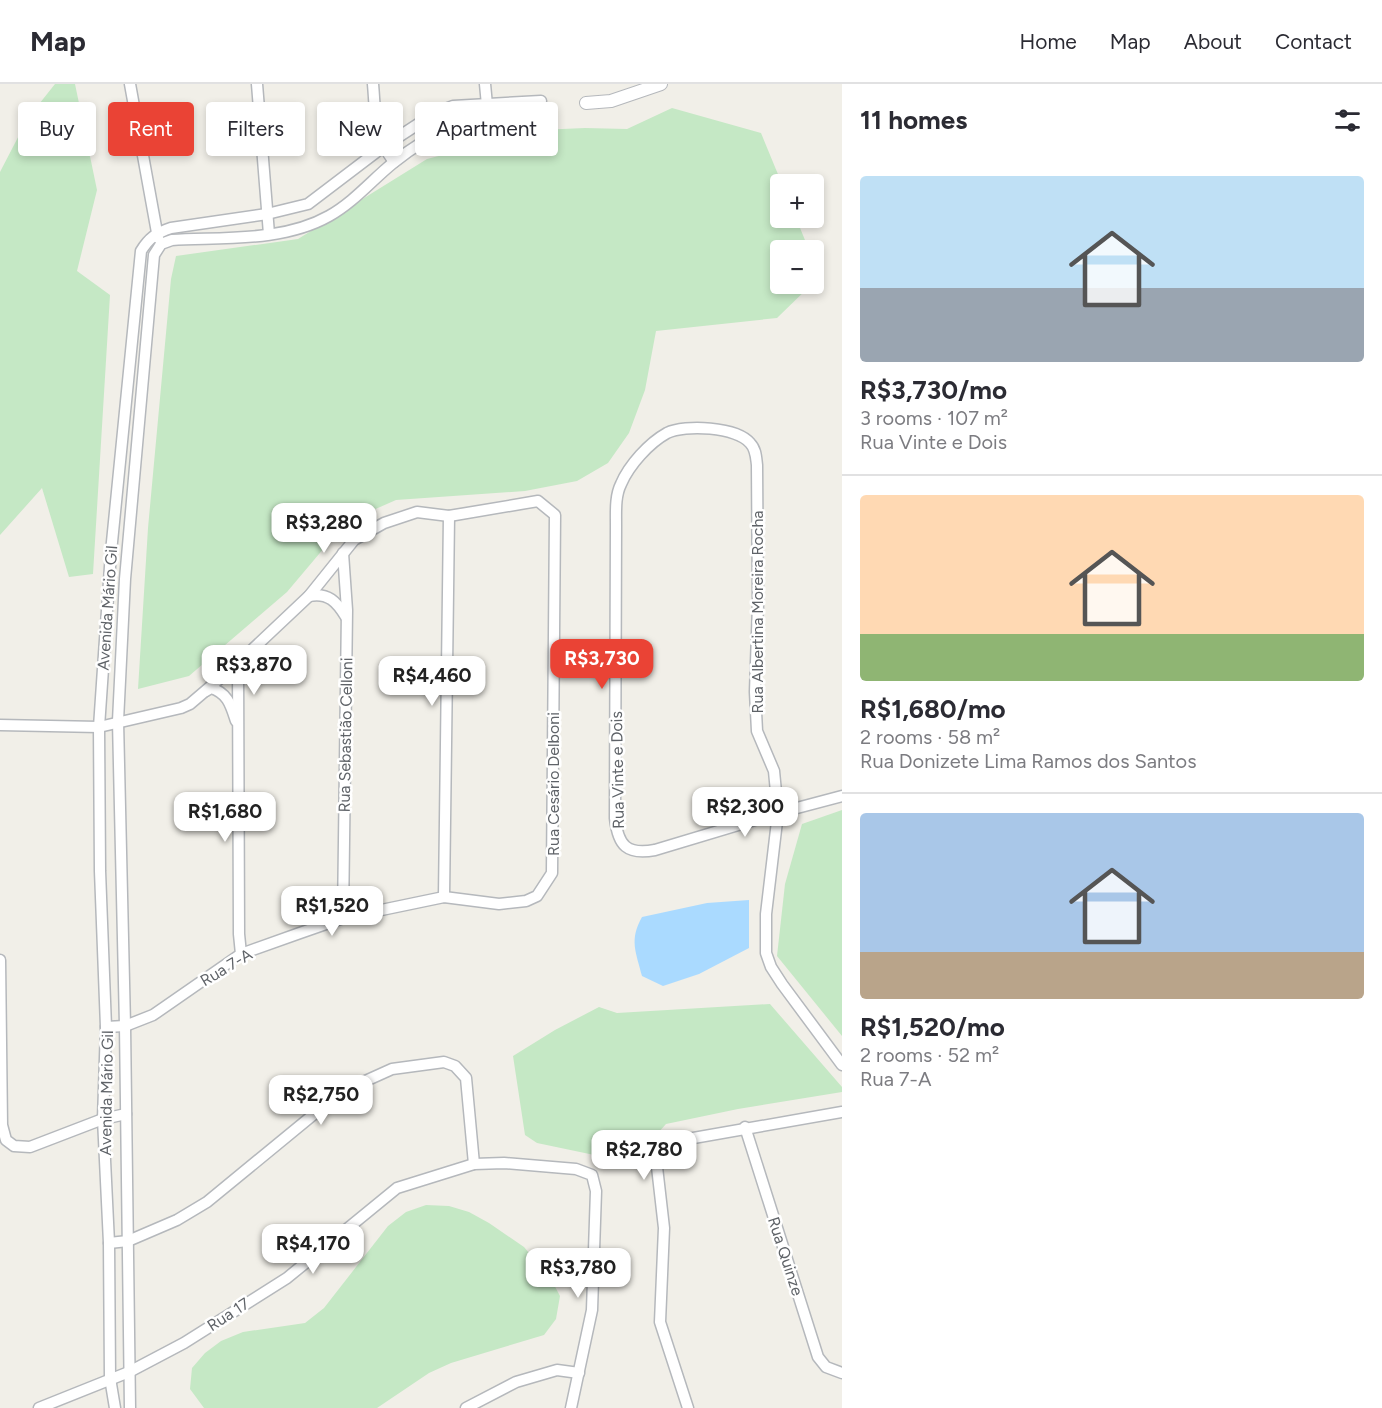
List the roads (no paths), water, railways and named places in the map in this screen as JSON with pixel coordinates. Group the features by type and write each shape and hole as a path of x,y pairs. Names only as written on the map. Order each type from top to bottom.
{"street":[{"path":"130,84 156,233 161,244 172,240 269,234 300,228 329,216 360,194 394,162 415,148"},
{"path":"257,84 269,234"},
{"path":"374,84 375,102"},
{"path":"485,84 487,102"},
{"path":"586,103 611,101 662,84"},
{"path":"528,102 541,101"},
{"path":"156,233 171,228 267,214 308,204 371,156"},
{"path":"390,156 394,162"},
{"name":"Avenida Mário Gil","path":"115,1408 110,1378 109,1243 103,1119 106,1027 100,871 99,727 109,578 141,251 146,242 156,233"},
{"name":"Avenida Mário Gil","path":"130,1408 118,721 125,579 136,435 153,255 161,244"},
{"path":"133,332 146,333"},
{"name":"Rua Albertina Moreira Rocha","path":"618,494 625,476 642,455 658,440 677,429 695,428 734,434 745,438 752,445 757,465 758,604 755,692 757,731 774,771 778,813 766,915 766,952 771,968 842,1065"},
{"path":"123,434 136,435"},
{"name":"Rua Vinte e Dois","path":"618,494 615,818 622,844 631,850 642,852 665,848 778,813"},
{"name":"Rua Cesário Delboni","path":"449,516 538,501 555,515 552,873"},
{"path":"0,725 99,727 190,704 238,663 309,596 354,540 384,523 417,512 449,516 444,897"},
{"name":"Rua Sebastião Celloni","path":"343,553 347,618 343,918"},
{"path":"109,578 125,579"},
{"path":"309,596 318,595 333,600 347,618"},
{"path":"238,663 241,954"},
{"path":"204,692 211,688 219,690 226,696 239,730"},
{"path":"778,813 842,796"},
{"path":"100,871 122,870"},
{"name":"Rua 7-A","path":"106,1027 125,1026 153,1015 241,954 343,918 444,897 499,904 526,901 537,896 552,873"},
{"path":"0,960 1,1100 2,1125 6,1140 14,1146 30,1147 103,1119 126,1114"},
{"path":"109,1243 128,1241 177,1220 207,1202 341,1092 392,1069 444,1062 455,1066 463,1074 466,1078 474,1164"},
{"path":"688,1408 660,1322 664,1228 657,1167 660,1158 672,1143 682,1140 745,1127 842,1112"},
{"name":"Rua Quinze","path":"745,1127 818,1357 826,1367 841,1373"},
{"name":"Rua 17","path":"39,1408 129,1372 184,1342 287,1278 397,1188 474,1164 504,1163 576,1169 592,1175 596,1191 592,1310 579,1373"},
{"path":"466,1408 516,1382 557,1370 579,1373 571,1408"}],"water":[{"path":"749,900 749,948 699,974 663,986 642,976 635,939 642,917 707,903"}]}
